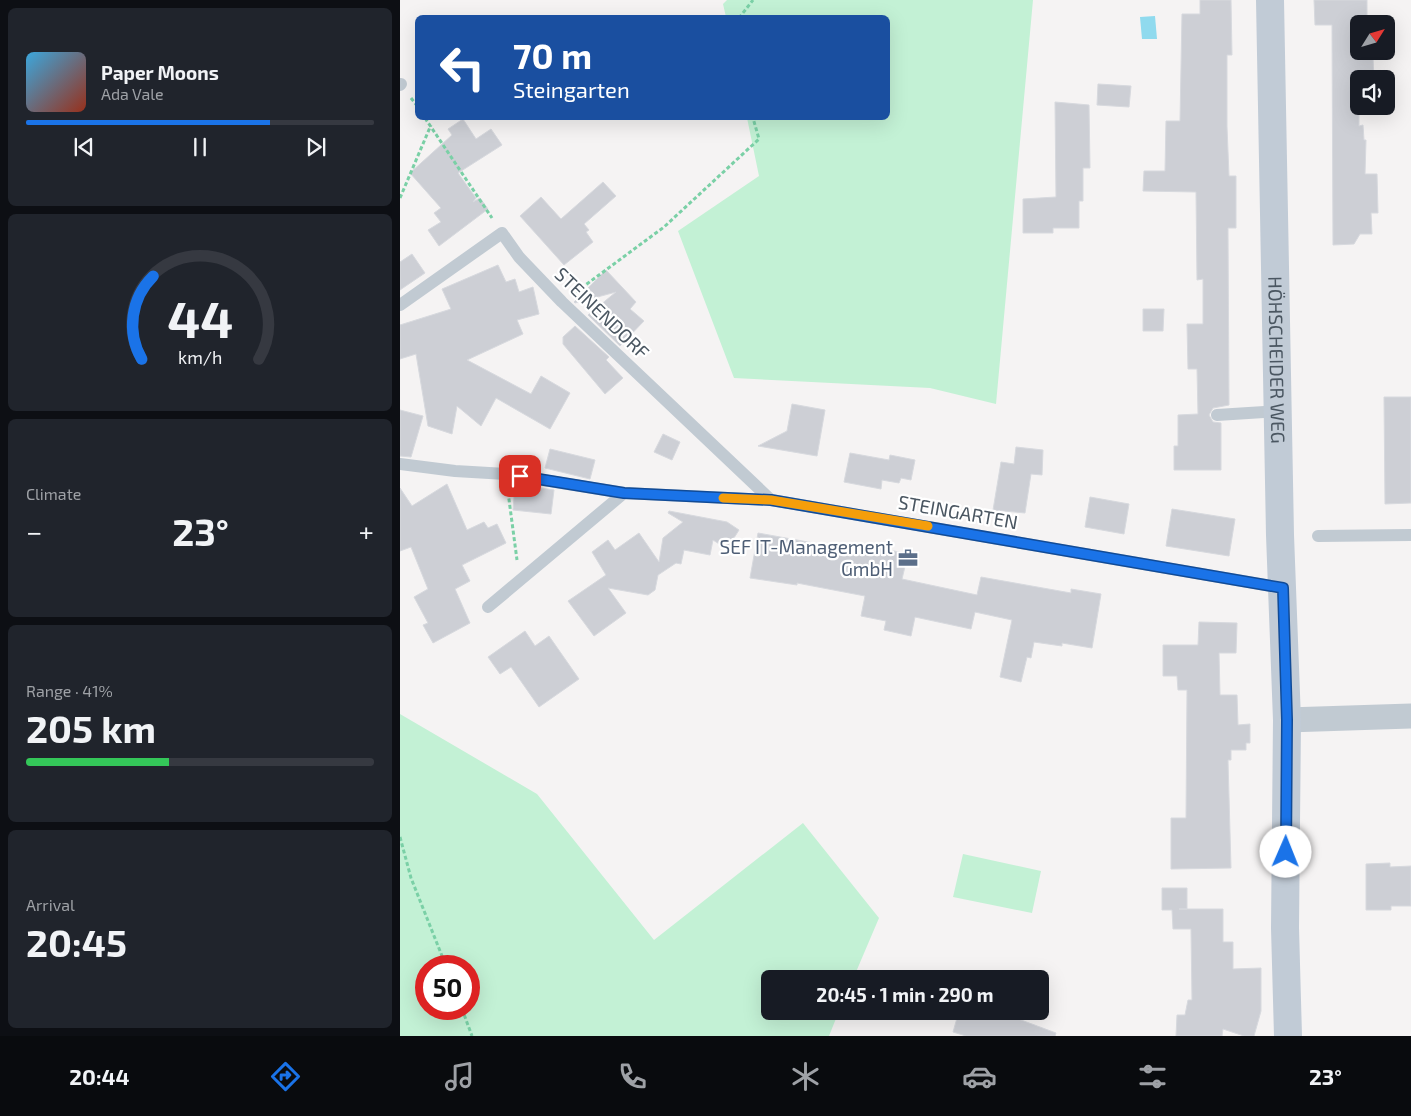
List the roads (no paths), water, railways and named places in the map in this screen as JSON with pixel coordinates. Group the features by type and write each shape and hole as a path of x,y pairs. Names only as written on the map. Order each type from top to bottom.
{"main road":[{"name":"HÖHSCHEIDER WEG","path":"1270,0 1278,411 1287,720 1285,928 1288,1036"}],"street":[{"path":"1287,720 1411,716"}],"lane":[{"name":"STEINENDORF","path":"400,305 502,233 519,257 562,302 771,500"},
{"path":"1217,415 1278,411"},
{"name":"STEINGARTEN","path":"400,464 455,471 506,474 624,493 771,500 1283,588"},
{"path":"488,607 520,578 624,493"},
{"path":"1318,536 1411,535"}],"water":[{"path":"1155,16 1157,39 1142,39 1140,17"}],"place":[{"name":"SEF IT-Management GmbH","path":"908,558"}]}
